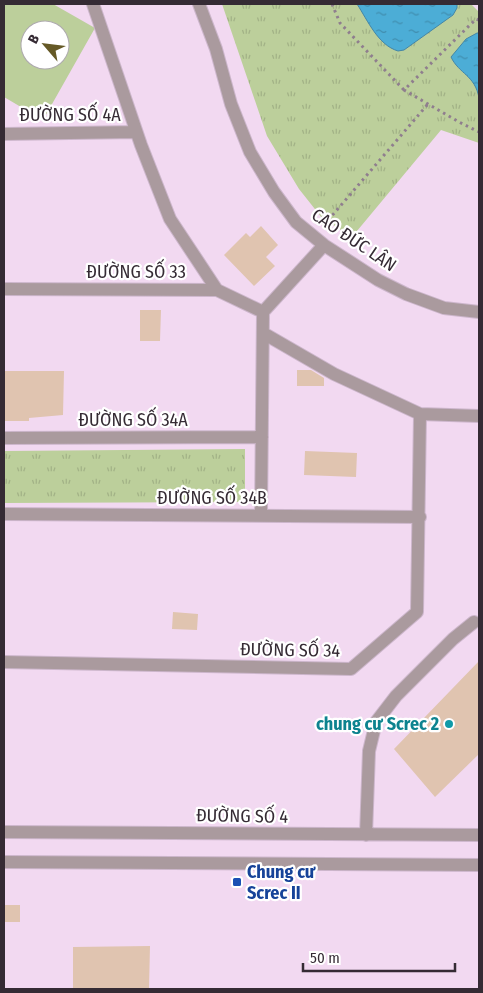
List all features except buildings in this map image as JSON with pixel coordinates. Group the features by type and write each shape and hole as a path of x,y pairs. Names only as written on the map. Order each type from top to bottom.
{"street":[{"path":"93,4 136,132 170,219 217,290"},
{"name":"CAO ĐỨC LÂN","path":"199,4 216,49 231,104 250,152 274,192 296,222 319,241 378,280 406,294 444,308 479,312"},
{"name":"ĐƯỜNG SỐ 4A","path":"4,134 136,132"},
{"path":"261,515 263,312 319,241"},
{"name":"ĐƯỜNG SỐ 33","path":"4,289 217,290 263,312"},
{"path":"263,333 334,374 420,414 479,416"},
{"name":"ĐƯỜNG SỐ 34","path":"4,662 351,669 417,612 420,517 420,414"},
{"name":"ĐƯỜNG SỐ 34A","path":"4,438 262,437"},
{"name":"ĐƯỜNG SỐ 34B","path":"4,514 420,517"},
{"path":"366,835 369,751 376,722 396,696 453,639 474,622"},
{"name":"ĐƯỜNG SỐ 4","path":"4,832 479,835"},
{"path":"4,862 479,865"}],"path":[{"path":"332,4 340,23 404,90 479,132"},
{"path":"404,90 476,19 479,20"},
{"path":"319,241 428,104"}],"green space":[{"path":"4,4 53,4 95,28 43,120 4,97"},
{"path":"222,4 471,4 479,12 479,143 441,130 352,237 322,218 299,189 267,136"},
{"path":"245,449 245,502 4,503 4,451"}],"water":[{"path":"357,4 457,4 457,8 453,15 404,50 398,51 385,44 379,38"},
{"path":"479,33 479,98 474,84 454,63 451,57 466,39"}],"place":[{"name":"chung cư Screc 2","path":"449,724"},
{"name":"Chung cư Screc II","path":"237,882"}]}
